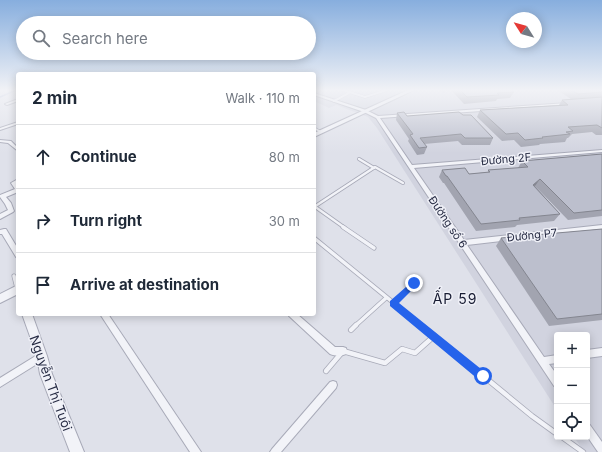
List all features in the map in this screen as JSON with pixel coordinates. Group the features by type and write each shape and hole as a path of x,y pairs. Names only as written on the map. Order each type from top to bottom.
{"street":[{"name":"Đường số 6","path":"365,111 377,117 554,379"},
{"path":"316,134 365,111"},
{"path":"377,117 459,111"},
{"path":"0,129 16,124"},
{"path":"0,141 9,142 16,148"},
{"name":"Đường 2F","path":"411,167 602,151"},
{"path":"0,217 10,212 8,203 2,196 16,190"},
{"name":"Đường P7","path":"462,243 602,227"},
{"path":"0,232 4,231 16,252"},
{"path":"0,299 16,291"},
{"name":"Nguyễn Thị Tuôi","path":"28,316 42,356 46,374 77,452"},
{"path":"105,316 196,452"},
{"path":"294,316 333,351 343,351"},
{"path":"590,354 602,352"},
{"path":"0,383 42,356"},
{"path":"542,361 554,359"},
{"path":"275,452 333,385"},
{"path":"590,432 602,450"}],"lane":[{"path":"316,129 321,132"},
{"path":"359,159 404,183"},
{"path":"316,205 374,168"},
{"path":"316,207 374,248"},
{"path":"316,240 433,337 554,432"},
{"path":"14,276 16,283"},
{"path":"393,304 414,283"},
{"path":"351,330 386,298"},
{"path":"326,371 343,351 385,363 402,350 415,353 433,337"},
{"path":"566,440 583,452"}],"shaded area":[{"path":"352,111 602,111 602,452 584,452 576,440 590,440 590,332 554,332 554,405 377,128 368,117"}],"building":[{"path":"481,111 602,111 602,128 597,125 568,127 573,131 566,132 570,134 525,140 518,133 506,134"},
{"path":"404,112 407,116 459,112 463,115 471,115 493,138 465,138 461,134 420,138 427,147 419,148 410,135 413,134 397,113"},
{"path":"602,154 602,210 574,213 540,179 533,185 560,214 481,224 442,170 465,168 469,174 490,172 488,170 528,167 522,161"},
{"path":"602,229 602,314 557,319 501,238"}],"district":[{"name":"ẤP 59","path":"455,298"}],"route":[{"path":"414,283 393,304 483,376"}]}
